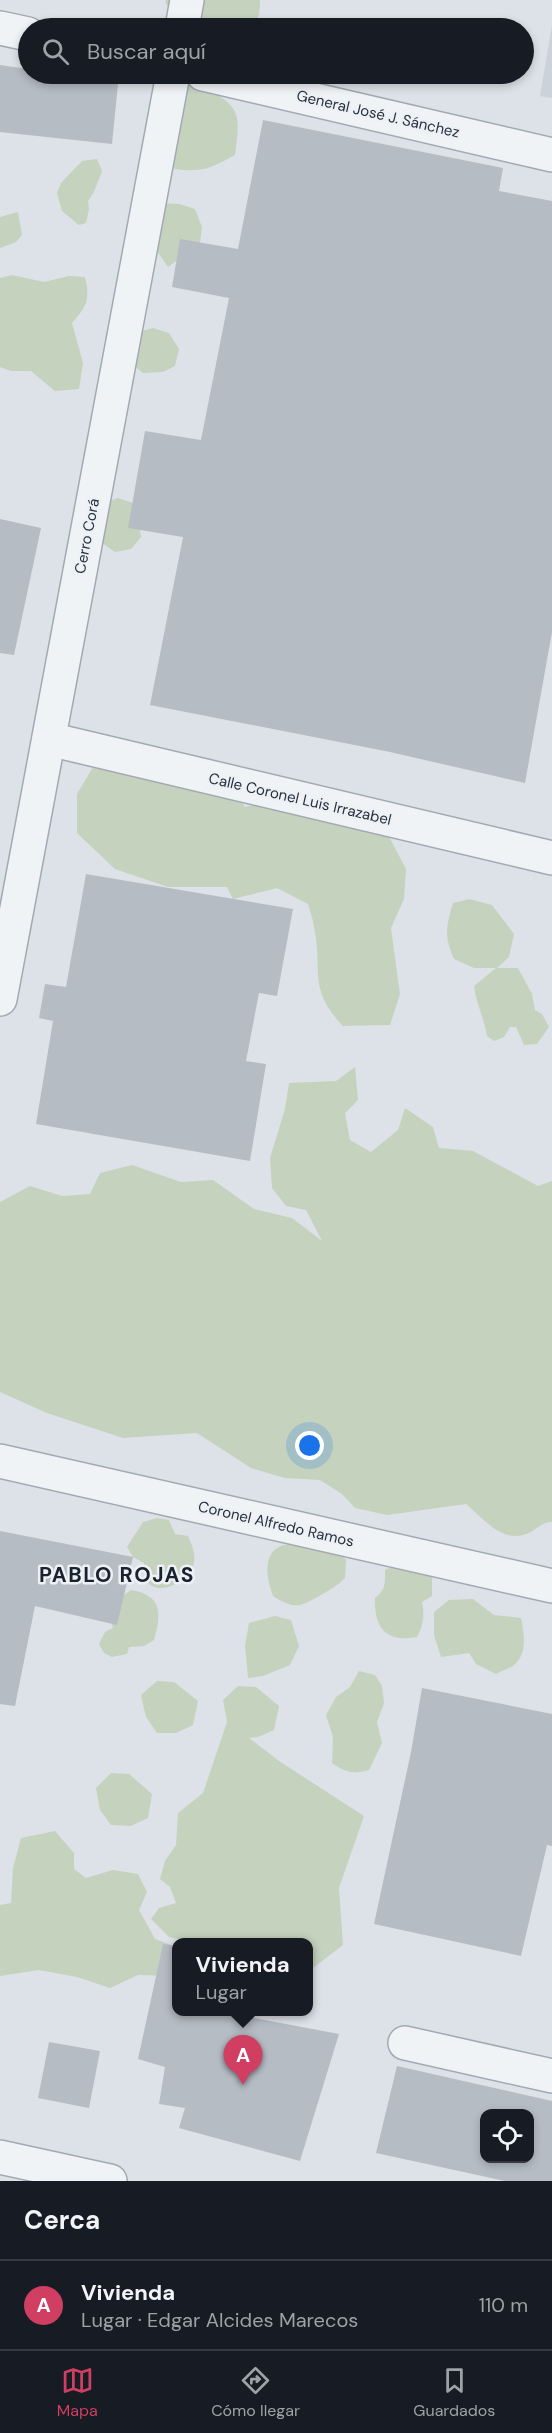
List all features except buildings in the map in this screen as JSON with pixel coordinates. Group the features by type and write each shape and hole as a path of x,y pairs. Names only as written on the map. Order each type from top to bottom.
{"street":[{"path":"184,18 188,0"},
{"path":"0,28 18,32"},
{"name":"Cerro Corá","path":"0,999 171,84"},
{"name":"General José J. Sánchez","path":"246,84 552,155"},
{"name":"Calle Coronel Luis Irrazabel","path":"49,739 552,858"},
{"name":"Coronel Alfredo Ramos","path":"0,1461 552,1586"},
{"path":"405,2043 552,2076"},
{"path":"0,2157 110,2181"}],"shaded area":[{"path":"552,25 552,98 540,96"}],"green space":[{"path":"166,0 260,0 260,8 257,18 180,18 165,3"},
{"path":"198,84 222,98 234,110 238,127 235,155 206,168 175,169 151,141 182,86"},
{"path":"97,159 102,171 88,201 86,223 79,225 62,211 57,193 61,183 82,161"},
{"path":"159,203 179,204 195,209 202,227 200,243 168,267 155,248"},
{"path":"18,212 22,235 16,242 0,248 0,217"},
{"path":"12,275 44,282 69,276 85,277 86,301 72,323 83,363 79,389 55,391 31,371 11,371 0,367 0,278"},
{"path":"153,328 169,333 179,349 175,366 163,372 143,373 129,361 137,332"},
{"path":"118,498 133,503 137,512 141,537 131,549 115,552 102,543 106,502"},
{"path":"96,762 233,790 245,807 291,797 386,831 406,869 404,899 391,928 400,994 390,1025 343,1026 332,1013 320,989 316,942 308,904 277,888 233,899 227,887 168,887 115,869 77,833 77,794"},
{"path":"469,899 492,905 514,934 509,957 497,968 518,968 532,994 535,1010 542,1014 549,1027 537,1044 524,1045 516,1027 510,1027 504,1037 494,1041 487,1036 474,986 496,968 474,968 454,959 447,938 453,903"},
{"path":"355,1067 358,1100 345,1113 350,1140 371,1152 398,1130 405,1108 433,1127 439,1148 473,1151 538,1186 552,1181 552,1522 531,1532 512,1536 504,1534 488,1524 466,1504 387,1515 355,1508 342,1494 320,1480 285,1478 251,1468 197,1433 123,1438 47,1413 0,1392 0,1202 30,1186 62,1196 90,1194 100,1173 132,1165 181,1182 213,1180 254,1209 292,1218 322,1241 306,1210 286,1206 272,1188 270,1158 285,1109 289,1083 336,1081"},
{"path":"157,1518 169,1520 175,1534 188,1536 194,1552 194,1562 188,1578 166,1588 155,1587 144,1580 144,1563 133,1557 127,1547 143,1522"},
{"path":"298,1542 331,1543 346,1560 345,1578 308,1602 292,1605 273,1596 267,1570 273,1551 283,1545"},
{"path":"403,1561 417,1563 432,1577 432,1596 422,1602 422,1625 417,1637 397,1638 384,1631 375,1609 375,1598 384,1586 385,1570"},
{"path":"131,1590 149,1596 157,1607 158,1622 154,1640 144,1646 129,1647 127,1654 112,1657 104,1653 99,1644 105,1632 113,1628 109,1616 111,1604"},
{"path":"473,1599 494,1615 521,1618 524,1643 521,1655 514,1665 496,1674 476,1664 469,1653 441,1657 434,1635 434,1612 449,1600"},
{"path":"275,1616 291,1620 299,1646 290,1665 263,1676 248,1678 245,1646 249,1623"},
{"path":"359,1671 375,1675 382,1686 384,1703 377,1722 382,1743 369,1770 354,1772 332,1763 333,1737 326,1715 336,1697 350,1687"},
{"path":"157,1681 174,1682 198,1701 193,1725 176,1733 157,1733 146,1717 141,1695"},
{"path":"238,1686 256,1687 279,1706 274,1730 249,1738 279,1761 364,1816 339,1888 343,1945 313,1968 313,1938 174,1938 169,1937 151,1919 159,1908 176,1903 170,1887 160,1879 165,1861 176,1845 178,1813 203,1793 227,1722 223,1700"},
{"path":"111,1773 129,1774 152,1794 148,1818 131,1826 111,1825 100,1810 96,1788"},
{"path":"55,1831 74,1853 74,1869 86,1878 113,1870 138,1874 147,1892 139,1910 155,1939 172,1945 172,1976 138,1975 110,1988 77,1977 39,1970 0,1976 0,1905 11,1903 13,1868 21,1838"}],"place":[{"name":"Vivienda","path":"243,2085"}],"district":[{"name":"PABLO ROJAS","path":"117,1575"}]}
